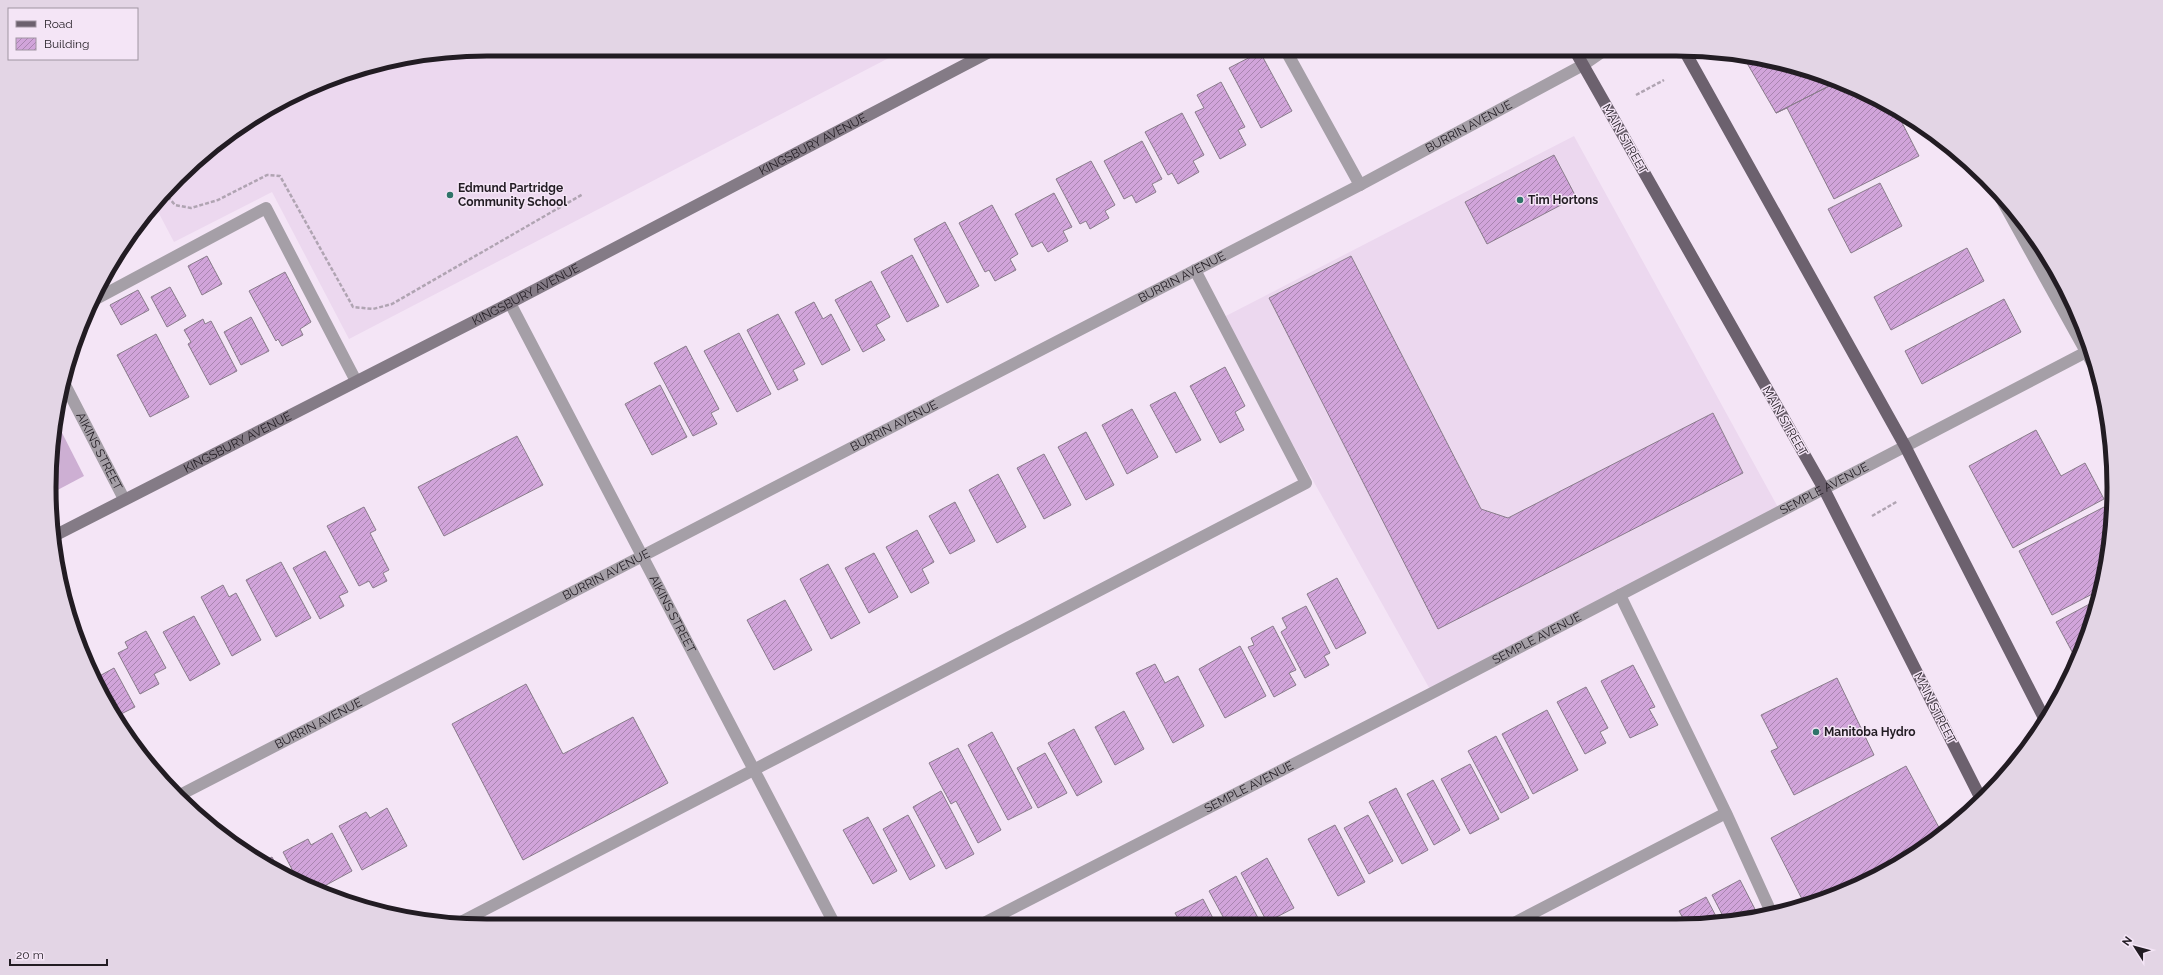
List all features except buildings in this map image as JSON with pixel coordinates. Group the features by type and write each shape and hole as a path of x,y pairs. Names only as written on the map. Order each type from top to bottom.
{"main road":[{"name":"MAIN STREET","path":"1578,56 1824,489 1979,795"},
{"path":"1688,56 1905,446 2042,714"}],"street":[{"name":"KINGSBURY AVENUE","path":"59,533 510,303 982,56"},
{"path":"1289,56 1360,185"},
{"name":"BURRIN AVENUE","path":"183,794 1360,185 1583,65 1596,56"},
{"path":"100,297 266,208 356,381"},
{"path":"2012,218 2079,335"},
{"path":"468,918 1306,483 1195,270"},
{"name":"AIKINS STREET","path":"510,303 643,555 831,919"},
{"name":"SEMPLE AVENUE","path":"992,919 1620,595 2085,353"},
{"name":"AIKINS STREET","path":"67,390 124,499"},
{"path":"1620,595 1726,812 1769,909"},
{"path":"1522,919 1726,812"}],"path":[{"path":"1636,95 1664,80"},
{"path":"168,197 175,205 192,208 218,200 267,175 280,176 353,307 373,309 392,304 405,297 583,194"},
{"path":"1872,516 1898,501"}],"shaded area":[{"name":"Edmund Partridge Community School","path":"488,56 893,56 349,339 272,192 174,242 157,210 182,182 225,145 272,114 297,100 349,79 403,64 459,57"},
{"path":"1574,136 1780,511 1432,693 1222,318"},
{"path":"60,429 84,476 56,491 57,459"}],"place":[{"name":"Edmund Partridge Community School","path":"450,195"},
{"name":"Tim Hortons","path":"1520,200"},
{"name":"Manitoba Hydro","path":"1816,732"}]}
